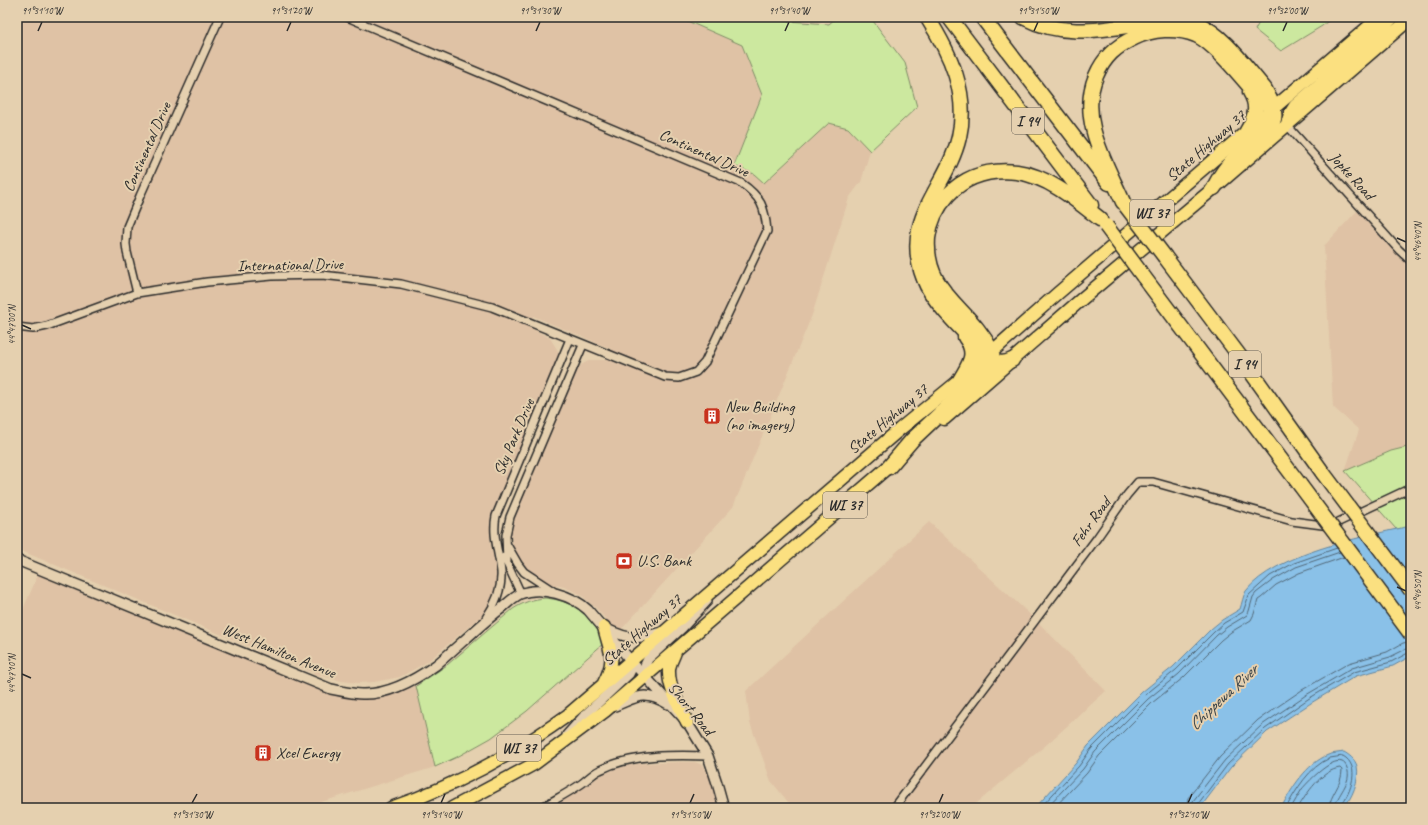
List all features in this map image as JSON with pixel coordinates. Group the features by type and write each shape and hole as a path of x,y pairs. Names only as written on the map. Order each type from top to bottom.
{"highway":[{"path":"927,17 951,60 958,82 961,99 962,120 957,145 920,223 918,239 919,259 924,281 932,295 969,341 972,356 960,380"},
{"name":"I 94","path":"949,17 1411,634"},
{"name":"I 94","path":"982,17 1165,257 1239,356 1323,473 1411,590"},
{"path":"1023,17 1055,29 1078,31 1108,29 1179,20 1195,23 1218,37 1232,51 1269,95 1274,118 1272,124 1248,144 1226,167 1214,188"},
{"path":"1124,204 1097,143 1090,112 1091,93 1094,82 1102,64 1119,46 1136,36 1156,30 1169,30 1196,35 1220,54 1262,101 1273,109"},
{"path":"1235,70 1249,90 1255,103 1254,118 1247,132"},
{"path":"889,467 912,440 990,366 991,356 981,334 941,289 934,274 928,252 929,230 942,202 959,185 969,179 985,173 1005,170 1027,174 1048,183 1071,197 1103,222"},
{"path":"950,316 991,356 1003,363 1012,360"}],"main road":[{"name":"State Highway 37","path":"391,808 426,796 457,782 516,750 564,718 900,429 991,356 1057,294 1380,17"},
{"path":"1287,126 1294,106 1358,52 1393,17"},
{"name":"WI 37","path":"452,808 530,767 608,709 1411,18"},
{"path":"602,686 609,673 612,659 604,627"},
{"path":"676,649 670,664 669,674 672,686 687,722"}],"street":[{"name":"Continental Drive","path":"137,293 127,252 127,227 220,17"},
{"name":"Continental Drive","path":"347,17 741,183 753,191 761,202 765,217 766,231 705,362 696,372 679,378 665,377 583,345"},
{"name":"Jopke Road","path":"1273,109 1399,250 1411,261"},
{"name":"International Drive","path":"17,327 33,329 47,326 137,293 207,282 272,276 322,275 343,276 401,284 492,307 583,345"},
{"name":"Sky Park Drive","path":"481,626 495,603 500,588 501,571 494,525 498,512 570,339"},
{"name":"Sky Park Drive","path":"507,561 506,535 510,517 583,345"},
{"name":"Fehr Road","path":"894,808 1138,482 1153,482 1292,521 1330,526 1411,488"},
{"path":"506,542 511,553 524,572 557,593 581,604 604,627 645,676"},
{"name":"Sky Park Drive","path":"497,547 507,561 521,594"},
{"name":"West Hamilton Avenue","path":"17,560 331,689 362,694 391,690 427,672 521,594"},
{"path":"645,676 645,665 648,659 687,624 726,578"},
{"path":"521,594 542,591 557,593"},
{"path":"604,627 618,634 634,637 642,637 664,632"},
{"path":"559,746 581,719 629,674 631,670 631,661"},
{"name":"Short Road","path":"645,676 687,722 708,756 718,783 724,808"},
{"path":"608,709 634,698 643,696 658,699 674,708"},
{"path":"541,808 580,785 599,770 616,763 637,758 708,756"}],"shaded area":[{"path":"17,17 678,17 742,45 762,95 734,166 754,174 764,183 829,123 848,128 870,151 861,182 849,198 812,315 733,507 618,633 597,609 580,594 564,587 545,583 532,576 520,564 513,551 511,525 574,376 581,365 590,360 606,360 611,349 533,316 529,327 550,338 558,351 559,358 492,515 490,536 491,547 499,580 492,603 485,613 427,662 400,677 374,682 358,683 318,675 17,549"},
{"path":"1357,211 1400,258 1411,267 1411,446 1391,451 1345,471 1359,430 1333,407 1324,246"},
{"path":"929,522 1036,620 1106,691 1046,745 971,808 793,808 771,781 750,723 746,691"},
{"path":"38,575 327,693 355,699 369,698 389,695 416,686 435,767 302,808 17,808 17,623"},
{"path":"695,762 702,765 712,781 721,808 550,808 601,775 615,769 629,765 647,763"}],"green space":[{"path":"678,17 708,17 713,19 745,20 752,17 780,17 788,21 829,24 837,17 870,17 905,63 917,107 870,151 848,128 829,123 764,183 754,174 734,166 762,95 742,45"},
{"path":"1262,17 1333,17 1322,26 1281,51 1255,30"},
{"path":"1411,446 1411,527 1396,529 1345,471 1391,451"},
{"path":"545,598 566,602 581,611 605,642 527,711 491,738 457,757 435,767 416,686 447,665 513,609 529,601"}],"water":[{"name":"Chippewa River","path":"1411,527 1411,656 1393,666 1356,676 1267,732 1231,767 1200,808 1035,808 1076,763 1088,746 1142,692 1173,667 1211,629 1240,609 1246,591 1259,578 1298,557 1320,549"},
{"path":"1344,752 1355,761 1358,771 1354,788 1343,808 1281,808 1306,770 1320,759 1328,755"}],"place":[{"name":"New Building (no imagery)","path":"712,416"},
{"name":"U.S. Bank","path":"624,561"},
{"name":"Xcel Energy","path":"263,753"}]}
